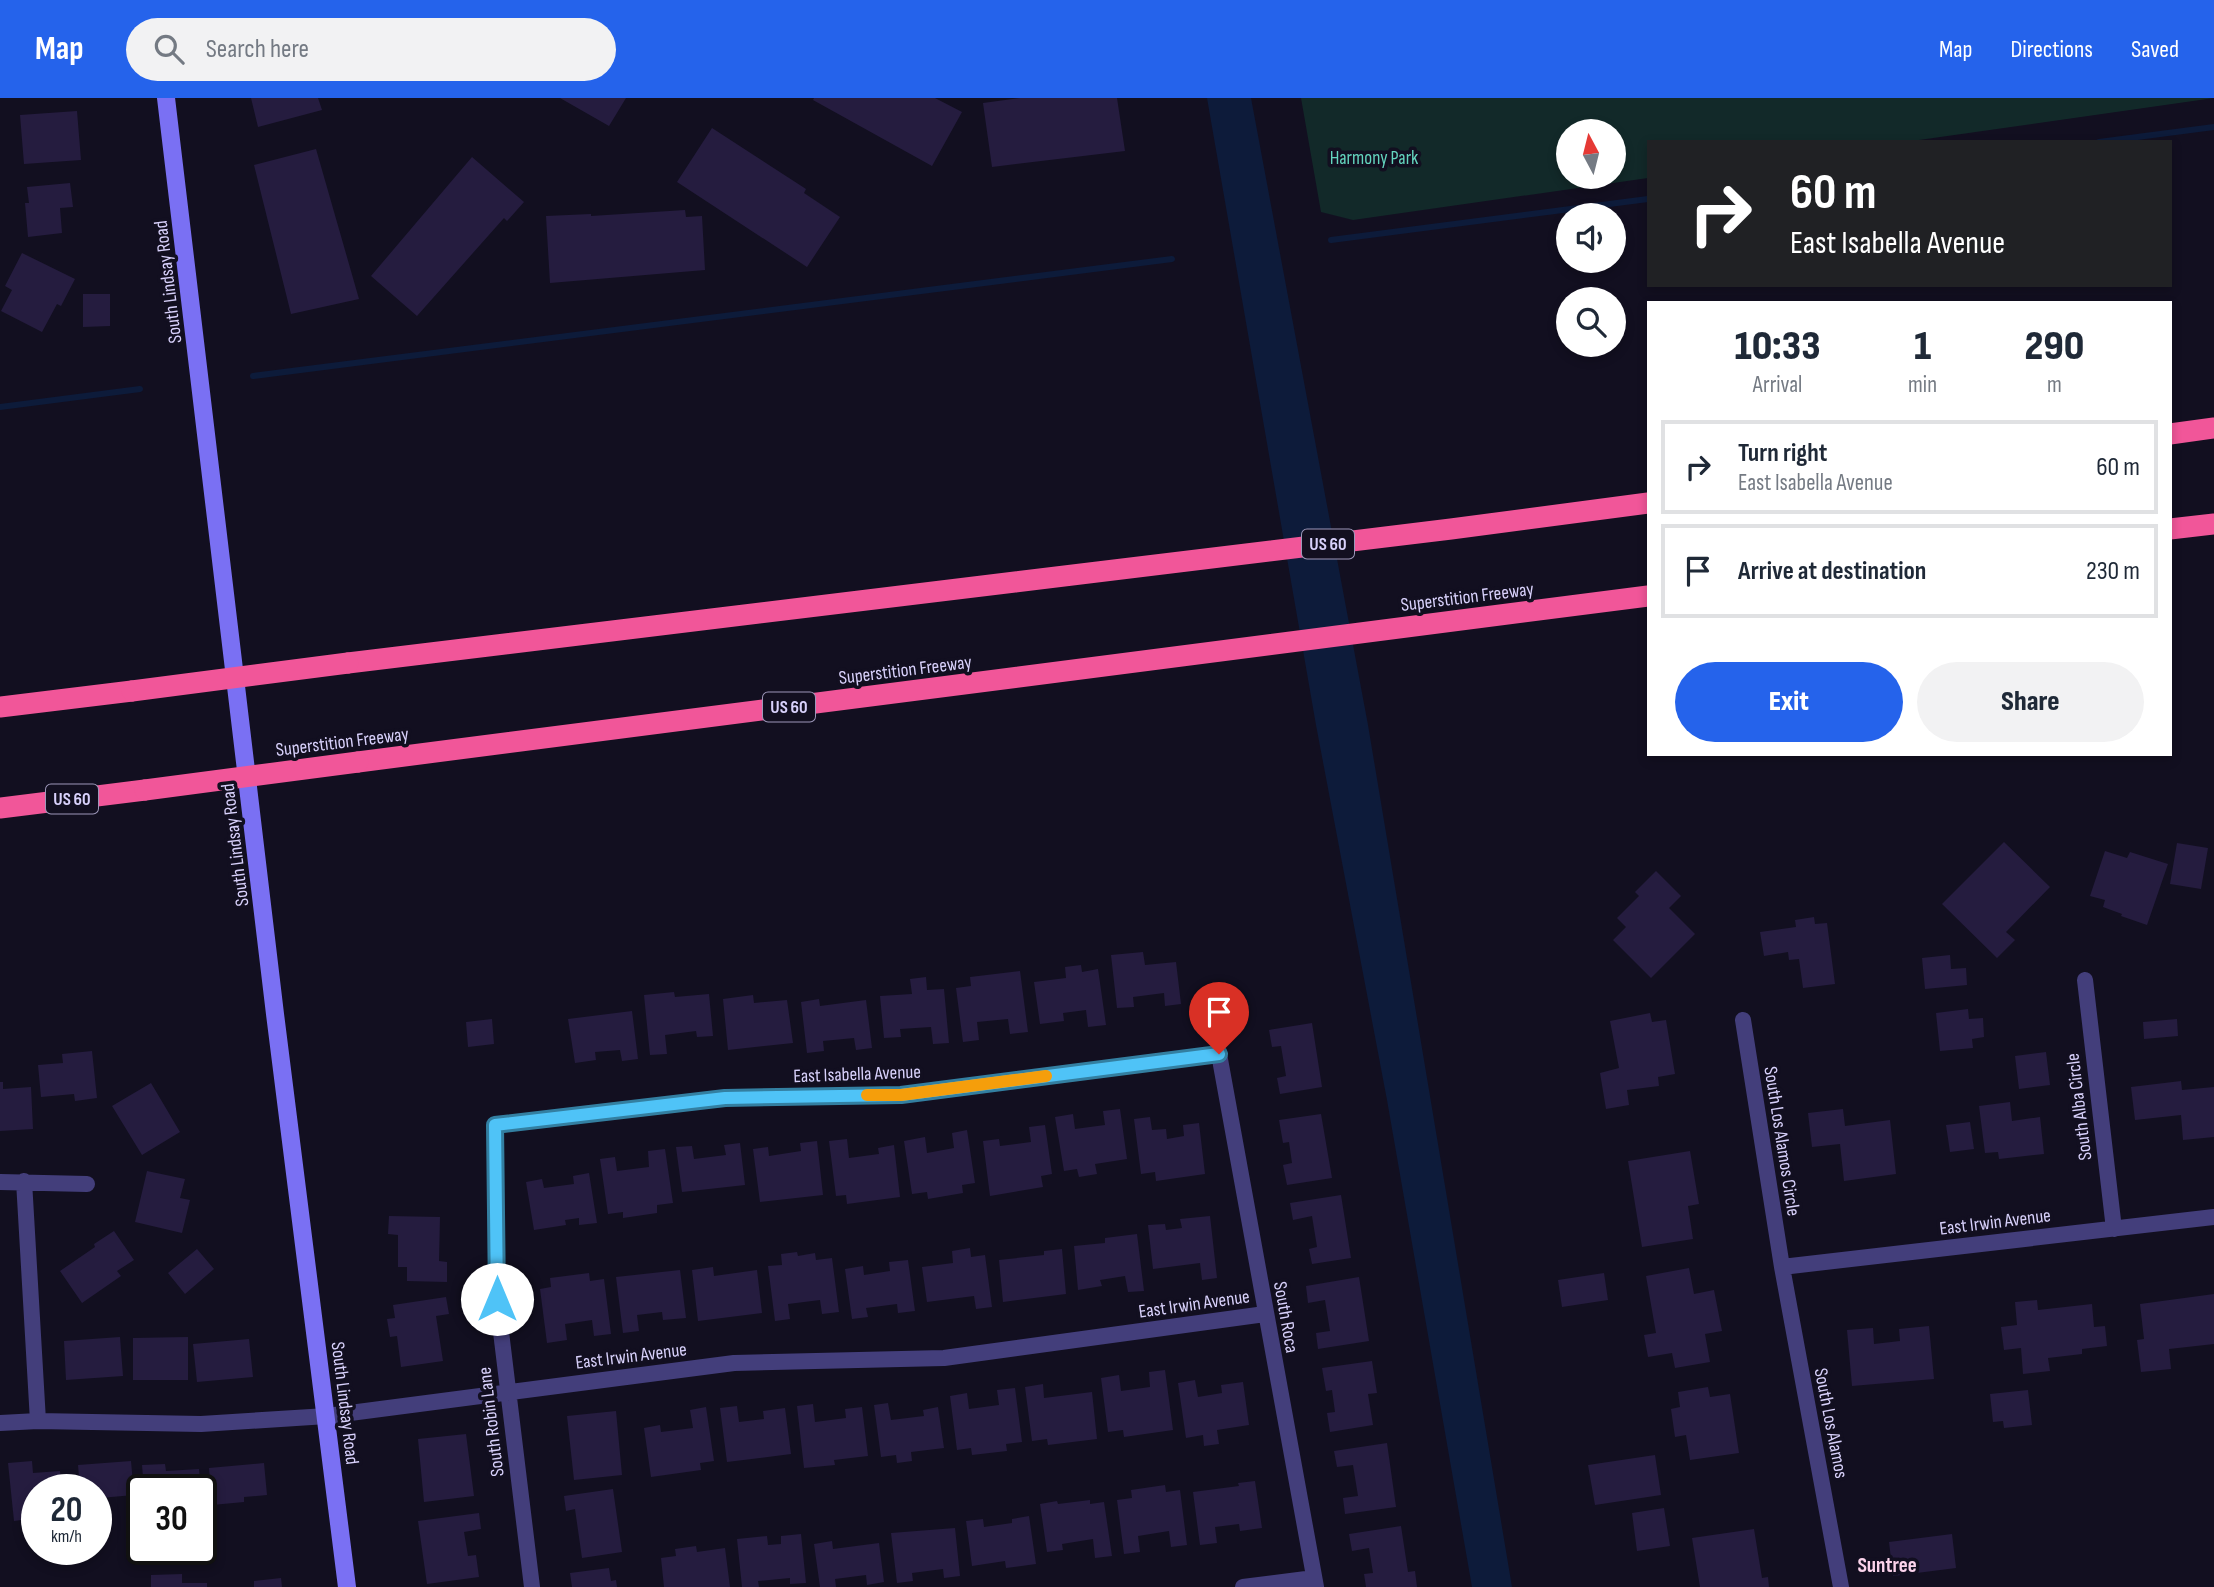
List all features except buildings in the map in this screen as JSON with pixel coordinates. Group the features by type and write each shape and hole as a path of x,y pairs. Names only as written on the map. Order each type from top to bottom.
{"highway":[{"path":"2172,434 2214,428"},
{"name":"US 60","path":"0,707 1647,503"},
{"path":"2172,529 2214,524"},
{"name":"Superstition Freeway","path":"0,808 1647,596"}],"main road":[{"name":"South Lindsay Road","path":"166,98 275,1014 347,1587"}],"street":[{"name":"South Alba Circle","path":"2085,980 2114,1229"},
{"name":"South Los Alamos Circle","path":"1743,1020 1782,1268"},
{"name":"East Isabella Avenue","path":"495,1125 725,1098 901,1095 1219,1054"},
{"name":"South Roca","path":"1219,1054 1315,1582"},
{"name":"South Robin Lane","path":"495,1125 497,1299 531,1587"},
{"path":"24,1181 38,1421"},
{"path":"0,1182 87,1184"},
{"name":"East Irwin Avenue","path":"1782,1268 2214,1217"},
{"name":"South Los Alamos","path":"1782,1268 1841,1587"},
{"name":"East Irwin Avenue","path":"0,1423 38,1421 201,1424 327,1416 734,1363 944,1358 1265,1314"},
{"path":"1243,1587 1315,1582"}],"green space":[{"name":"Harmony Park","path":"1301,98 2214,98 1919,140 1647,140 1647,178 1626,181 1626,119 1556,119 1556,189 1571,189 1353,220 1321,212"}],"water":[{"path":"1207,98 1251,98 1368,725 1512,1587 1472,1587 1387,1100 1316,725"}],"waterway":[{"path":"2114,140 2214,127"},
{"path":"1331,240 1647,199"},
{"path":"253,376 1172,259"},
{"path":"0,407 140,389"}],"slow traffic":[{"path":"867,1095 901,1095 1046,1076"}],"district":[{"name":"Suntree","path":"1887,1565"}],"route":[{"path":"497,1299 495,1125 725,1098 901,1095 1219,1054"}]}
